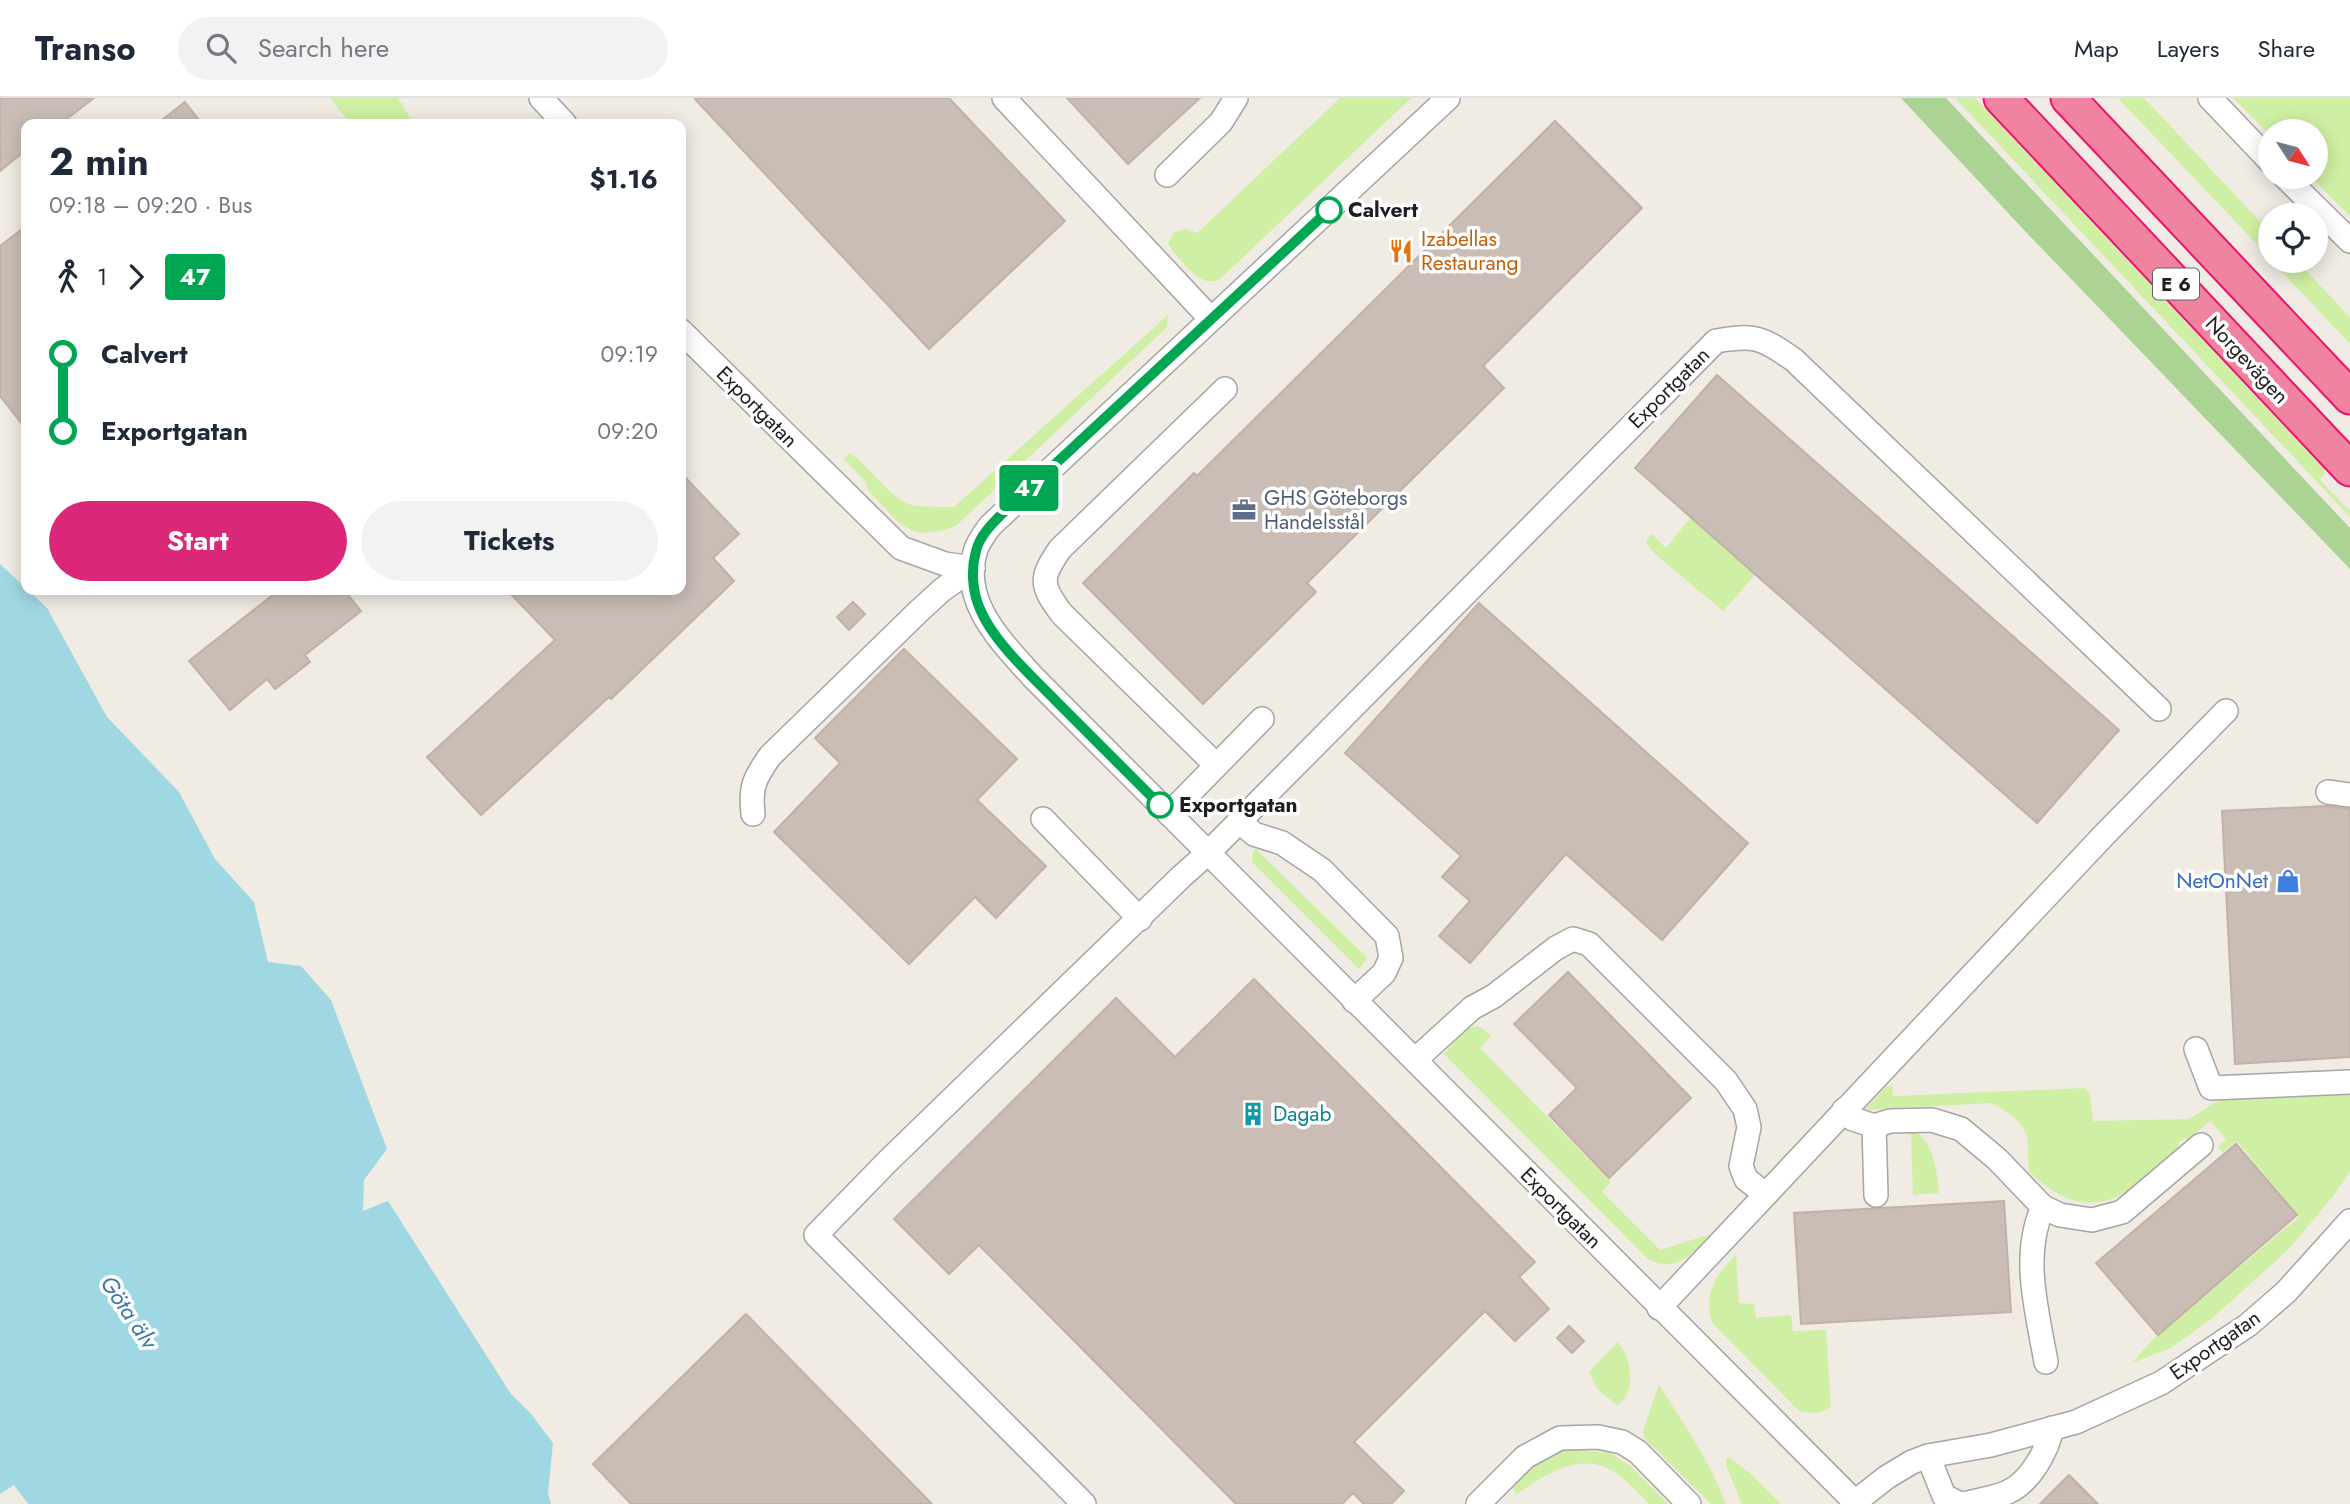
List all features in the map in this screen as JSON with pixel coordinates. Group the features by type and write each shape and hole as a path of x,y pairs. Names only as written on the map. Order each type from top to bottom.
{"highway":[{"name":"Norgevägen","path":"2001,98 2350,469"},
{"name":"E 6","path":"2068,98 2350,397"}],"street":[{"path":"541,98 560,119"},
{"path":"1004,98 1211,319"},
{"path":"1167,175 1221,122 1236,98"},
{"name":"Exportgatan","path":"1448,98 990,526 976,548 973,568 977,599 991,630 1032,676 1354,1001 1660,1308 1740,1384 1856,1503 1887,1477 1912,1462 2076,1422 2161,1383 2248,1325 2286,1292 2350,1221"},
{"path":"2210,98 2258,148"},
{"path":"2297,189 2350,241"},
{"name":"Exportgatan","path":"686,336 901,548 945,564 973,568"},
{"name":"Exportgatan","path":"1084,1504 816,1236 887,1162 1208,853 1716,341 1744,336 1769,343 1794,360 2159,709"},
{"path":"1216,765 1062,614 1049,597 1044,578 1060,549 1225,389"},
{"path":"753,814 751,793 756,775 770,757 919,611 942,590 973,568"},
{"path":"1660,1308 1844,1110 2225,711"},
{"path":"1169,814 1262,719"},
{"path":"1043,819 1140,919"},
{"path":"1239,821 1254,834 1282,843 1322,870 1387,936 1391,958 1384,973 1354,1001"},
{"path":"1415,1060 1472,1008 1494,996 1556,948 1573,939 1589,944 1726,1081 1745,1110 1749,1127 1741,1166 1746,1179 1765,1194"},
{"path":"2196,1049 2211,1088 2350,1082"},
{"path":"1844,1110 1853,1119 1874,1126 1890,1121 1932,1120 1961,1129 1997,1159 2043,1207 2060,1216 2092,1220 2122,1212 2201,1145"},
{"path":"1874,1126 1876,1195"},
{"path":"2043,1207 2035,1225 2031,1275 2046,1362"},
{"path":"1928,1456 1944,1496 1962,1504 2009,1492 2020,1483 2033,1469 2048,1444 2052,1429"},
{"path":"1478,1504 1525,1457 1560,1438 1598,1437 1622,1442 1638,1452 1689,1504"}],"green space":[{"path":"330,98 398,98 411,119 347,119"},
{"path":"1340,98 1411,98 1219,280 1208,281 1197,276 1179,259 1168,243 1174,232 1187,229 1197,233"},
{"path":"1901,98 1946,98 2350,528 2350,569 2024,230"},
{"path":"1955,98 1975,98 2326,471 2320,480 2350,511 2350,517"},
{"path":"2118,98 2144,98 2258,219 2258,245"},
{"path":"2233,98 2350,98 2350,216 2323,189 2328,189 2328,119 2258,119 2258,123"},
{"path":"2283,273 2308,273 2350,317 2350,344"},
{"path":"1168,315 1167,327 956,526 926,533 906,527 868,490 866,482 844,459 850,453 902,501 913,505 954,507"},
{"path":"1691,517 1756,574 1723,611 1654,553 1646,542 1650,535 1653,535 1666,548"},
{"path":"1256,849 1367,958 1359,969 1252,862 1253,851"},
{"path":"1475,1026 1491,1036 1480,1048 1611,1182 1602,1192 1660,1250 1711,1234 1698,1248 1676,1263 1658,1263 1648,1259 1444,1054 1463,1031"},
{"path":"1887,1086 1892,1086 1893,1096 2084,1088 2090,1094 2093,1121 2189,1119 2224,1097 2350,1087 2350,1171 2334,1195 2288,1250 2211,1319 2171,1348 2132,1363 2151,1341 2299,1217 2237,1141 2223,1152 2218,1147 2226,1139 2210,1121 2187,1140 2185,1138 2178,1143 2179,1147 2125,1193 2106,1201 2082,1202 2049,1189 2030,1172 2027,1137 2021,1124 2004,1110 1991,1103 1864,1110"},
{"path":"1913,1130 1930,1149 1939,1193 1913,1195 1911,1135 1907,1134 1907,1131"},
{"path":"1736,1255 1739,1303 1754,1304 1756,1318 1791,1315 1793,1331 1826,1330 1831,1407 1819,1413 1800,1412 1713,1324 1709,1304 1713,1286 1722,1270"},
{"path":"1618,1342 1629,1365 1630,1384 1623,1400 1617,1405 1598,1390 1589,1372"},
{"path":"1659,1385 1704,1457 1726,1504 1711,1504 1644,1438 1643,1430"},
{"path":"1557,1451 1611,1453 1630,1466 1668,1504 1649,1504 1619,1475 1595,1464 1571,1465 1559,1469 1516,1495 1513,1488 1538,1461"},
{"path":"1729,1457 1750,1473 1781,1504 1742,1504 1726,1465 1726,1459"}],"water":[{"name":"Göta älv","path":"0,564 21,584 21,595 33,595 47,608 107,717 179,792 215,859 254,902 268,962 301,966 331,1000 387,1149 364,1180 363,1211 388,1201 511,1394 532,1415 553,1443 548,1493 551,1504 28,1504 14,1485 0,1494"}],"building":[{"path":"0,98 94,98 67,119 21,119 21,154 0,171"},
{"path":"694,98 949,98 1065,221 929,349"},
{"path":"1067,98 1200,98 1128,164"},
{"path":"185,102 198,119 163,119"},
{"path":"1555,121 1642,208 1483,366 1504,388 1307,583 1316,592 1203,704 1083,583 1194,473 1197,476"},
{"path":"21,230 21,423 0,396 0,246"},
{"path":"1717,375 2119,730 2037,823 1635,468"},
{"path":"686,478 739,534 713,558 734,581 611,699 609,697 481,815 427,757 555,640 512,595 686,595"},
{"path":"273,595 348,595 361,611 305,655 310,662 275,689 267,679 230,710 189,661"},
{"path":"853,602 865,614 849,630 837,617"},
{"path":"1479,603 1748,843 1662,940 1566,854 1470,963 1439,936 1470,901 1442,877 1461,856 1345,753"},
{"path":"904,649 1017,759 977,800 1046,866 996,918 975,897 909,964 774,832 840,763 815,738"},
{"name":"NetOnNet","path":"2326,806 2350,809 2350,1057 2235,1064 2222,811"},
{"path":"1568,972 1691,1098 1609,1178 1549,1115 1577,1088 1514,1024"},
{"name":"Dagab","path":"1254,979 1535,1262 1519,1277 1549,1309 1515,1341 1485,1311 1354,1442 1404,1491 1391,1504 1364,1504 1353,1493 1342,1504 1236,1504 979,1245 949,1274 894,1219 1116,998 1175,1057"},
{"path":"2236,1144 2297,1215 2158,1335 2096,1263"},
{"path":"2004,1201 2011,1312 1801,1324 1794,1213"},
{"path":"746,1314 932,1504 631,1504 593,1464"},
{"path":"1569,1326 1584,1341 1572,1353 1557,1338"},
{"path":"2069,1475 2098,1504 2040,1504"}],"bus line":[{"name":"47","path":"1160,805 1032,676 991,630 974,589 976,548 990,526 1011,505 1329,210"}],"place":[{"name":"Calvert","path":"1329,210"},
{"name":"Izabellas Restaurang","path":"1401,251"},
{"name":"GHS Göteborgs Handelsstål","path":"1244,510"},
{"name":"Exportgatan","path":"1160,805"},
{"name":"NetOnNet","path":"2288,881"},
{"name":"Dagab","path":"1253,1114"}]}
